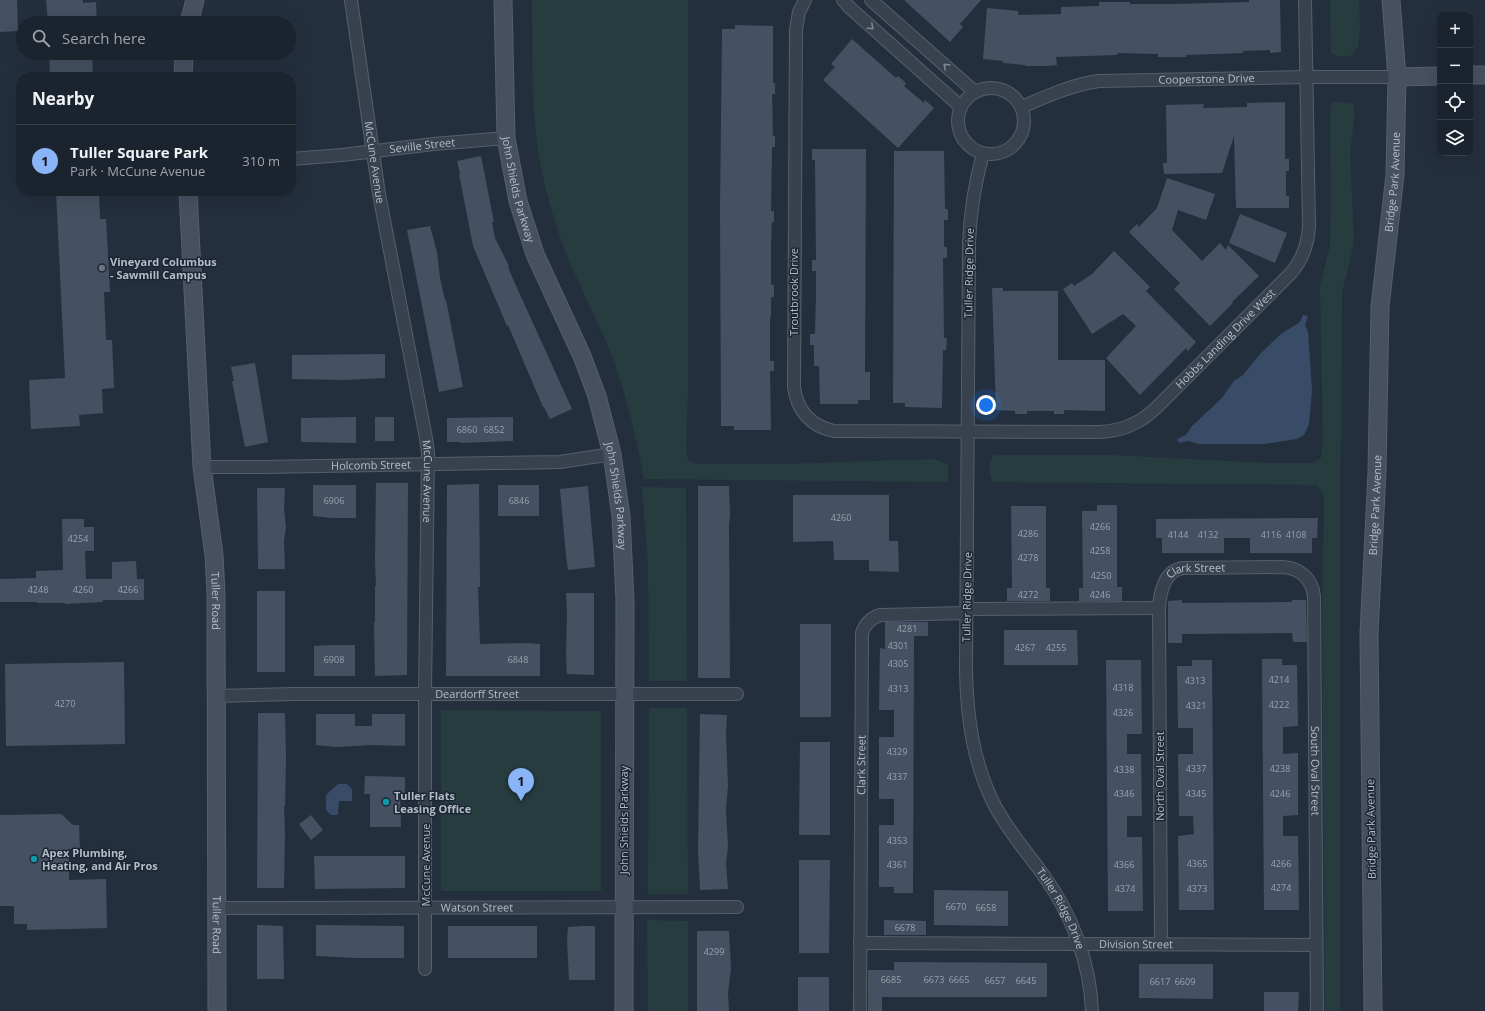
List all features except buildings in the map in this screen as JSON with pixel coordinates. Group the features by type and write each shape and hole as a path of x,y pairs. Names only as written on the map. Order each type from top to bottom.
{"street":[{"path":"191,16 195,0"},
{"name":"McCune Avenue","path":"351,0 379,194 426,438 428,464 425,694 425,969"},
{"name":"John Shields Parkway","path":"504,0 506,138 518,201 530,241 588,370 602,414 612,454 620,509 625,600 624,1011"},
{"name":"Troutbrook Drive","path":"805,0 798,17 796,40 794,387 797,403 812,422 826,430 968,432"},
{"path":"843,0 961,107"},
{"path":"871,0 975,92"},
{"name":"Hobbs Landing Drive West","path":"968,432 1099,432 1114,431 1134,425 1156,408 1288,277 1302,257 1308,234 1305,0"},
{"name":"Bridge Park Avenue","path":"1373,1011 1369,634 1377,472 1380,307 1395,174 1397,77 1390,0"},
{"path":"183,72 184,60"},
{"path":"1473,75 1485,75"},
{"path":"1397,77 1437,76"},
{"name":"Cooperstone Drive","path":"1022,107 1063,89 1099,81 1306,77 1397,77"},
{"path":"987,88 1002,90 1012,95 1022,107 1024,128 1017,142 1004,152 993,154 983,153 970,146 961,134 958,119 961,107 965,100 975,92 987,88"},
{"name":"Seville Street","path":"296,159 506,138"},
{"name":"Tuller Ridge Drive","path":"983,153 974,189 970,225 967,611 967,705 970,730 979,767 986,787 999,814 1057,896 1070,920 1079,944 1088,980 1092,1011"},
{"name":"Tuller Road","path":"188,196 202,466 215,567 217,607 217,1011"},
{"name":"Holcomb Street","path":"202,466 263,467 560,462 612,454"},
{"name":"Clark Street","path":"860,1011 862,633 867,623 880,615 967,611 1159,608 1161,592 1166,578 1174,571 1183,568 1292,568 1300,572 1308,579 1314,596"},
{"name":"South Oval Street","path":"1314,596 1317,1011"},
{"name":"North Oval Street","path":"1159,608 1161,944"},
{"name":"Deardorff Street","path":"216,696 738,694"},
{"name":"Watson Street","path":"217,908 737,907"},
{"name":"Division Street","path":"860,943 1316,945"}],"green space":[{"path":"532,0 688,0 688,387 686,452 688,460 695,464 785,464 934,459 947,464 948,482 644,479 631,417 612,356 563,244 553,216 544,181 537,145 534,116"},
{"path":"1330,0 1359,0 1360,28 1358,47 1350,56 1337,56 1331,53"},
{"path":"1340,102 1353,104 1355,113 1350,151 1354,240 1342,292 1340,514 1340,1011 1325,1011 1322,626 1324,495 1317,485 993,482 989,468 994,455 1113,455 1266,463 1312,463 1321,458 1323,443 1320,286 1330,245 1330,113 1332,103"},
{"path":"642,487 686,488 687,681 649,681 648,564"},
{"path":"649,708 687,708 688,894 648,894"},
{"path":"441,710 601,711 601,891 441,891"},
{"path":"647,920 688,921 688,1011 648,1011"}],"water":[{"path":"1303,315 1308,316 1305,325 1308,332 1312,390 1309,424 1304,435 1296,439 1265,444 1199,444 1188,441 1179,443 1177,439 1186,435 1192,426 1221,399 1234,381 1243,375 1260,354 1281,334 1300,322"},
{"path":"338,784 347,784 352,789 352,801 339,801 338,815 331,815 326,810 326,795"}],"place":[{"name":"Vineyard Columbus - Sawmill Campus","path":"102,268"},
{"name":"Tuller Square Park","path":"521,801"},
{"name":"Tuller Flats Leasing Office","path":"386,802"},
{"name":"Apex Plumbing, Heating, and Air Pros","path":"34,859"}]}
